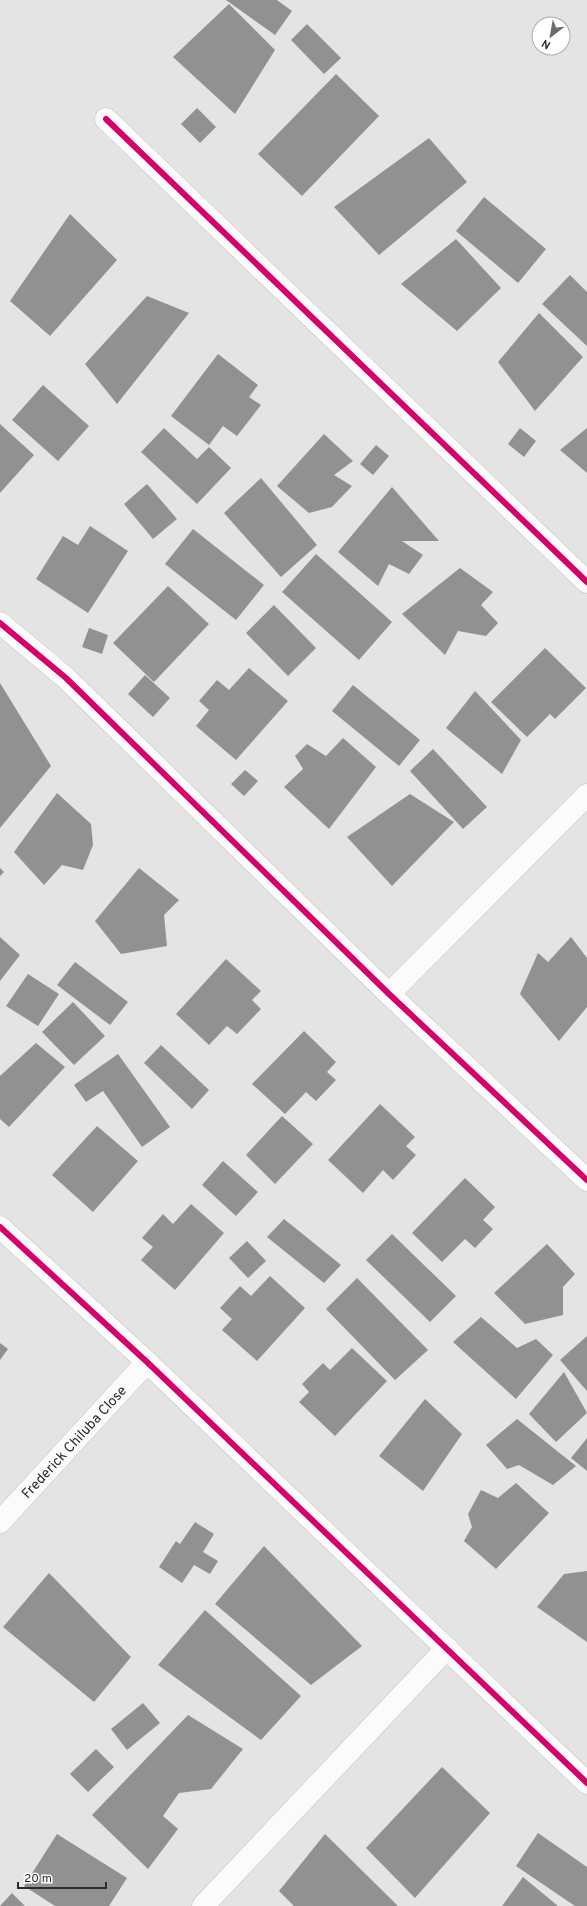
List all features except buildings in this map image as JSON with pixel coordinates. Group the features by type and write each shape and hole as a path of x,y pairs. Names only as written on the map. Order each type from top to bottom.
{"street":[{"path":"106,119 587,582"},
{"path":"0,623 66,678 389,994 587,1180"},
{"path":"389,994 587,795"},
{"path":"0,1227 148,1362 587,1783"},
{"name":"Frederick Chiluba Close","path":"0,1522 148,1362"},
{"path":"203,1906 447,1648"}],"cycle path":[{"path":"106,119 587,582"},
{"path":"0,623 66,678 389,994 587,1180"},
{"path":"0,1227 147,1362 587,1783"}]}
